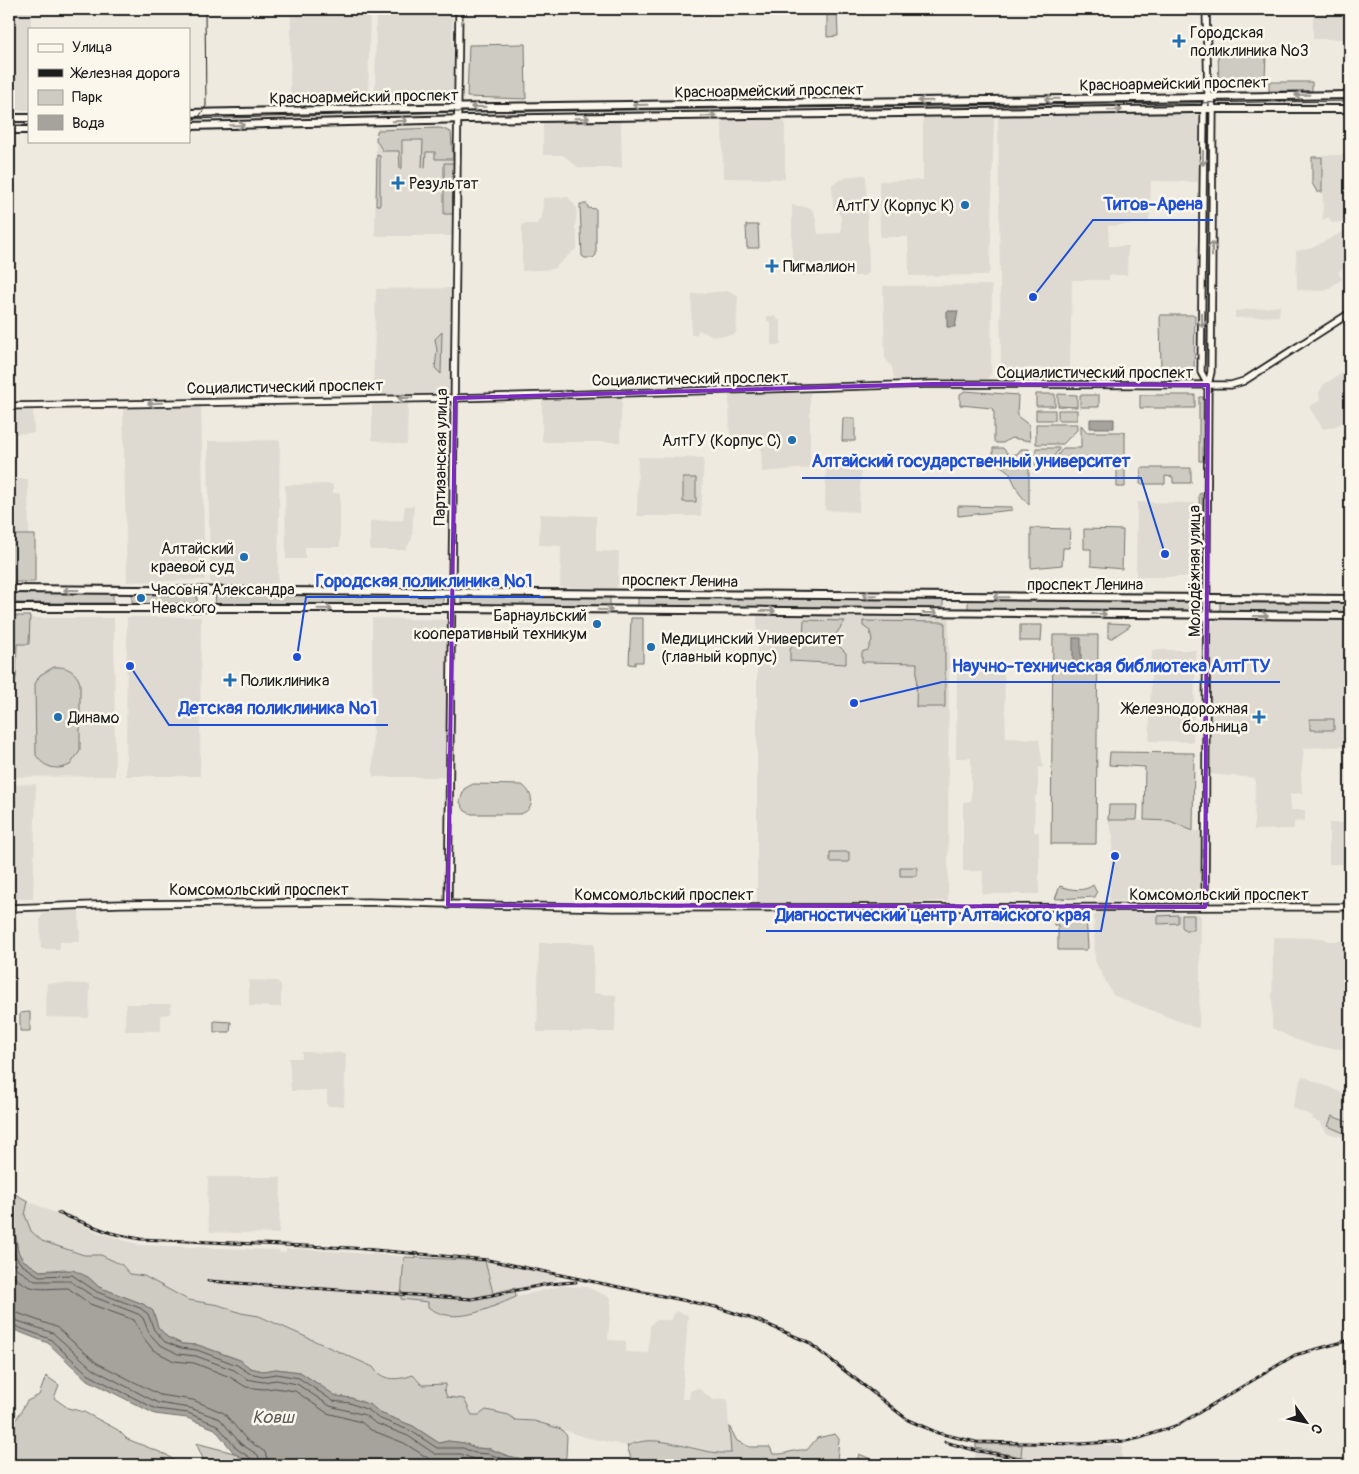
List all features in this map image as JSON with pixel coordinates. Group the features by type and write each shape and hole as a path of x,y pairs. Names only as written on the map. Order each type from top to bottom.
{"main road":[{"name":"Красноармейский проспект","path":"190,113 458,107 1350,95"},
{"path":"664,105 664,116"},
{"name":"Красноармейский проспект","path":"190,126 458,119 1204,109 1350,109"},
{"path":"343,110 343,122"},
{"path":"9,118 28,118"},
{"path":"9,130 28,130"},
{"name":"проспект Ленина","path":"9,590 1350,599"},
{"name":"проспект Ленина","path":"9,608 452,608 1350,616"}],"street":[{"name":"Партизанская улица","path":"448,905 459,9"},
{"name":"Молодёжная улица","path":"1206,9 1208,96 1204,109 1201,372 1208,386"},
{"name":"Молодёжная улица","path":"1205,907 1208,386 1211,372 1213,110 1212,102 1208,96"},
{"name":"Социалистический проспект","path":"9,406 791,390 932,384 1231,385 1244,381 1350,313"},
{"name":"Комсомольский проспект","path":"9,908 137,904 368,902 448,905 816,909 1350,907"}],"highlighted area":[{"path":"932,384 1208,385 1205,907 448,905 455,398"}],"shaded area":[{"path":"9,9 31,9 31,28 28,28 28,110 9,110"},
{"path":"291,9 370,9 368,102 290,104"},
{"path":"376,9 452,9 454,97 375,100"},
{"path":"1313,9 1350,9 1350,39 1313,39"},
{"path":"1193,113 1199,119 1198,182 1151,181 1149,223 1108,226 1109,246 1128,246 1127,275 1109,275 1109,280 1072,280 1070,368 1001,368 998,117 1001,114"},
{"path":"990,114 994,118 990,271 987,275 909,276 908,237 880,237 879,181 923,180 923,115"},
{"path":"722,118 782,119 785,121 785,179 723,178"},
{"path":"618,120 621,123 622,168 579,168 563,155 543,155 543,122"},
{"path":"440,127 451,131 453,141 455,236 375,236 376,130 378,128"},
{"path":"1322,155 1350,155 1350,221 1332,223 1328,217 1323,220"},
{"path":"864,175 866,177 869,272 864,276 798,276 792,273 792,205 811,208 815,215 818,234 841,233 841,216 833,209 832,184 849,176"},
{"path":"568,197 577,208 575,231 577,231 577,248 553,269 522,271 522,224 537,224 542,217 543,198"},
{"path":"1350,228 1350,263 1338,272 1342,279 1325,291 1297,290 1296,251 1312,248"},
{"path":"990,285 992,287 991,374 987,379 898,380 894,378 892,367 885,358 883,286"},
{"path":"453,288 452,391 448,395 376,395 373,392 376,289"},
{"path":"730,291 738,296 736,333 733,335 715,336 698,330 697,334 691,335 692,294"},
{"path":"1280,306 1279,316 1235,318 1235,311"},
{"path":"767,316 777,316 777,320 781,320 781,345 771,345 771,322 767,321"},
{"path":"1348,370 1350,373 1350,418 1336,426 1323,429 1309,407 1320,400 1319,393 1324,384"},
{"path":"810,393 810,468 762,472 761,446 730,446 729,394"},
{"path":"618,396 622,399 620,442 542,442 542,401 545,397"},
{"path":"375,401 408,401 407,445 372,440 372,404"},
{"path":"201,405 205,580 127,582 123,407"},
{"path":"33,411 34,433 9,434 9,412"},
{"path":"280,440 278,582 276,585 214,585 210,581 208,441"},
{"path":"638,457 704,458 701,516 637,516"},
{"path":"826,467 861,469 859,512 825,510"},
{"path":"9,479 28,479 29,535 9,535"},
{"path":"333,484 333,493 340,493 340,547 305,547 305,559 286,559 285,485"},
{"path":"1137,502 1195,503 1193,577 1136,577"},
{"path":"405,506 414,506 412,539 405,550 370,550 370,521 403,520"},
{"path":"540,514 596,516 596,551 619,552 618,585 616,588 560,587 561,546 539,545"},
{"path":"757,615 949,618 948,901 757,905"},
{"path":"127,617 201,617 200,776 126,776"},
{"path":"9,618 114,618 115,776 9,777"},
{"path":"372,618 448,620 445,777 373,777"},
{"path":"1350,619 1350,746 1304,748 1301,775 1302,793 1290,794 1291,810 1305,810 1305,821 1294,822 1294,829 1254,830 1255,778 1209,774 1211,625 1215,620"},
{"path":"1152,650 1196,650 1193,742 1149,741"},
{"path":"957,672 1004,673 1006,738 1039,739 1043,767 1038,768 1038,795 1035,796 1034,832 1039,832 1039,894 982,894 983,871 963,871 963,802 971,801 971,758 956,758"},
{"path":"36,784 33,899 9,899 9,785"},
{"path":"1108,820 1170,821 1193,831 1201,831 1201,897 1198,901 1109,901 1113,836"},
{"path":"1329,823 1350,823 1349,864 1329,864"},
{"path":"79,909 80,942 60,942 60,949 41,949 40,919 43,914 47,911"},
{"path":"1101,911 1199,914 1201,917 1199,1027 1196,1028 1113,995 1095,961 1094,916"},
{"path":"1273,937 1323,938 1329,941 1350,941 1350,1040 1342,1049 1317,1047 1294,1039 1272,1028"},
{"path":"539,943 594,943 593,993 616,995 615,1032 537,1032"},
{"path":"249,980 277,981 281,985 281,1007 249,1006"},
{"path":"47,983 90,984 89,1018 46,1017"},
{"path":"126,1004 171,1004 170,1014 161,1015 161,1031 125,1031"},
{"path":"302,1052 346,1053 344,1106 327,1106 327,1091 291,1091 289,1058 302,1058"},
{"path":"1302,1076 1350,1096 1350,1139 1327,1133 1320,1122 1312,1119 1313,1116 1292,1108"},
{"path":"208,1177 281,1177 279,1234 210,1232 207,1216"},
{"path":"28,1201 100,1233 140,1245 279,1250 280,1253 286,1252 286,1249 301,1249 404,1257 401,1299 428,1302 470,1315 516,1297 560,1286 587,1287 611,1298 608,1340 626,1341 626,1352 648,1353 650,1326 655,1320 670,1320 676,1311 688,1315 682,1399 689,1399 690,1391 698,1388 713,1400 727,1399 731,1453 719,1454 674,1443 638,1440 627,1446 585,1437 534,1421 472,1415 470,1408 447,1397 444,1389 446,1384 422,1385 413,1375 401,1380 389,1379 376,1373 373,1367 259,1316 241,1313 219,1305 188,1300 144,1276 130,1274 122,1265 101,1255 84,1255 42,1241 31,1231 25,1215"},
{"path":"485,1261 557,1275 557,1280 493,1293"},
{"path":"1022,1445 1122,1445 1121,1465 974,1465 976,1448 1021,1457"}],"green space":[{"path":"827,9 837,9 838,36 827,37"},
{"path":"525,44 526,99 467,97 469,45"},
{"path":"1218,51 1266,55 1265,78 1252,87 1219,87"},
{"path":"1269,82 1312,82 1312,91 1269,91"},
{"path":"1206,122 1211,122 1206,366 1203,365"},
{"path":"440,128 451,132 453,159 435,159 435,152 426,152 425,168 422,167 423,140 402,140 402,168 400,169 399,151 383,151 376,140 377,131 379,130"},
{"path":"377,155 380,156 380,205 376,205"},
{"path":"1312,157 1322,157 1322,192 1317,192 1312,183"},
{"path":"444,163 454,163 454,214 444,214"},
{"path":"580,204 587,204 588,208 596,209 596,255 593,258 582,256"},
{"path":"746,225 758,225 759,248 747,248"},
{"path":"1160,315 1195,315 1194,369 1161,369"},
{"path":"442,332 441,374 435,368 437,350 435,339"},
{"path":"965,391 1018,395 1017,416 1029,425 1030,441 1011,438 1003,443 996,443 994,440 994,413 992,408 960,405 960,394"},
{"path":"1036,394 1055,394 1055,406 1036,406"},
{"path":"1058,394 1077,395 1077,407 1058,406"},
{"path":"1080,395 1099,395 1099,407 1080,407"},
{"path":"1140,395 1195,395 1195,408 1140,408"},
{"path":"1199,397 1203,397 1203,461 1199,461"},
{"path":"1036,410 1055,410 1055,420 1036,420"},
{"path":"1058,410 1077,410 1077,420 1058,420"},
{"path":"843,418 855,418 855,441 842,441"},
{"path":"1036,424 1077,424 1077,430 1063,444 1036,444"},
{"path":"1081,425 1087,432 1125,432 1125,487 1117,487 1117,464 1099,464 1099,460 1059,460 1059,466 1050,466 1063,448 1081,448"},
{"path":"993,448 1003,448 1009,455 1017,454 1021,449 1029,449 1029,505 1019,493 1009,472 993,460"},
{"path":"1036,448 1060,448 1047,465 1035,465"},
{"path":"1141,468 1191,468 1191,483 1173,483 1173,477 1165,476 1165,484 1140,484"},
{"path":"683,478 696,478 696,502 683,502"},
{"path":"1202,493 1203,569 1201,569 1199,494"},
{"path":"958,506 1012,507 1012,510 958,516"},
{"path":"1031,528 1070,529 1069,548 1063,548 1062,565 1031,568"},
{"path":"1084,529 1123,530 1122,569 1091,566 1091,549 1084,549"},
{"path":"9,535 35,535 35,582 9,582"},
{"path":"132,592 197,592 197,604 132,604"},
{"path":"9,593 113,593 113,603 9,603"},
{"path":"216,593 443,594 443,605 215,604"},
{"path":"461,594 610,597 610,606 461,604"},
{"path":"638,597 943,599 943,609 638,607"},
{"path":"968,600 1196,602 1196,611 968,610"},
{"path":"1220,601 1350,602 1350,613 1220,613"},
{"path":"9,616 30,616 29,644 17,644 16,678 9,678"},
{"path":"631,618 643,618 643,662 635,662 635,665 629,664"},
{"path":"804,620 845,621 836,634 836,643 846,653 846,664 790,661 790,650 794,642 803,642"},
{"path":"863,621 945,622 945,707 916,707 917,663 862,662 862,652 868,650 872,640 870,631 863,626"},
{"path":"1108,623 1130,624 1130,626 1112,638 1108,638"},
{"path":"1020,625 1042,625 1041,641 1020,641"},
{"path":"1053,635 1098,635 1096,844 1051,844"},
{"name":"Динамо","path":"54,667 63,667 70,670 76,675 80,683 80,751 70,765 60,768 51,767 43,763 36,755 35,684 40,675"},
{"path":"1310,719 1334,719 1334,730 1310,730"},
{"path":"1110,752 1194,753 1193,831 1170,821 1144,820 1145,767 1109,765"},
{"path":"473,784 522,785 529,792 532,801 531,805 529,809 520,814 472,814 465,811 460,802 464,789"},
{"path":"1109,805 1138,805 1137,820 1108,820"},
{"path":"830,852 849,852 849,862 830,862"},
{"path":"900,867 917,867 917,876 900,876"},
{"path":"1093,885 1097,893 1095,897 1055,899 1060,886 1077,890 1086,889"},
{"path":"1178,915 1178,923 1158,924 1158,916"},
{"path":"1182,915 1194,915 1194,930 1185,930 1182,927"},
{"path":"1054,916 1086,916 1088,948 1086,950 1058,950 1058,925 1054,925"},
{"path":"30,1012 30,1031 20,1031 20,1013"},
{"path":"214,1021 231,1022 230,1032 214,1032"},
{"path":"1332,1116 1350,1123 1346,1134 1328,1126"},
{"path":"9,1191 28,1201 25,1215 31,1231 42,1241 84,1255 101,1255 122,1265 130,1274 144,1276 188,1300 219,1305 241,1313 259,1316 373,1367 377,1372 386,1377 397,1379 413,1375 422,1385 446,1384 444,1389 447,1397 464,1399 472,1415 479,1415 486,1410 509,1415 515,1420 534,1421 561,1429 567,1436 566,1457 559,1465 531,1465 522,1459 490,1449 476,1448 464,1443 448,1441 439,1443 413,1426 380,1413 370,1405 351,1398 336,1396 300,1372 276,1369 263,1371 250,1368 240,1360 198,1345 182,1344 167,1337 158,1327 153,1311 143,1304 99,1287 88,1277 64,1269 40,1271 23,1260 18,1252 14,1226 9,1222"},
{"path":"404,1257 485,1261 493,1293 515,1288 516,1297 472,1314 461,1316 438,1313 428,1307 428,1302 401,1299"},
{"path":"46,1376 59,1385 54,1398 68,1408 84,1412 118,1430 127,1439 167,1455 179,1465 9,1465 9,1432 27,1401 39,1395"},
{"path":"729,1426 737,1441 750,1447 770,1447 773,1454 807,1450 817,1438 835,1434 839,1439 837,1461 849,1465 633,1465 627,1446 639,1442 652,1441 718,1453 731,1453"},
{"path":"196,1443 234,1453 253,1465 198,1465 204,1461"},
{"path":"976,1444 1022,1445 1021,1457 976,1448"},
{"path":"859,1454 885,1465 856,1465"}],"water":[{"path":"947,311 958,311 955,327 947,327"},
{"path":"1090,419 1114,419 1114,428 1090,428"},
{"path":"1073,638 1081,638 1081,667 1073,667"},
{"name":"Ковш","path":"9,1222 14,1226 18,1252 23,1260 40,1271 73,1270 88,1277 99,1287 143,1304 153,1311 158,1327 167,1337 182,1344 198,1345 240,1360 250,1368 263,1371 276,1369 300,1372 336,1396 351,1398 371,1405 380,1413 413,1426 439,1443 448,1441 464,1443 476,1448 490,1449 522,1459 531,1465 253,1465 234,1453 215,1429 187,1418 155,1414 86,1379 48,1343 9,1328"}],"tram line":[{"path":"192,120 199,117 206,106 205,9"},
{"path":"190,119 458,112 1350,101"},
{"path":"9,125 28,125"}],"railway":[{"path":"58,1213 111,1233 140,1239 352,1248 488,1260 716,1307 759,1321 808,1342 908,1420 938,1433 976,1442 1080,1444 1126,1441 1140,1438 1178,1425 1295,1355 1350,1340"},
{"path":"208,1281 472,1299 548,1284 576,1282"},
{"path":"945,1442 978,1451 1061,1465"}],"place":[{"name":"Городская поликлиника №3","path":"1179,41"},
{"name":"Результат","path":"398,183"},
{"name":"АлтГУ (Корпус К)","path":"965,205"},
{"name":"Пигмалион","path":"772,266"},
{"name":"Титов-Арена","path":"1033,297"},
{"name":"АлтГУ (Корпус С)","path":"792,440"},
{"name":"Алтайский государственный университет","path":"1165,554"},
{"name":"Алтайский краевой суд","path":"244,557"},
{"name":"Часовня Александра Невского","path":"141,598"},
{"name":"Барнаульский кооперативный техникум","path":"597,624"},
{"name":"Медицинский Университет (главный корпус)","path":"651,647"},
{"name":"Городская поликлиника №1","path":"297,657"},
{"name":"Детская поликлиника №1","path":"130,666"},
{"name":"Поликлиника","path":"230,680"},
{"name":"Научно-техническая библиотека АлтГТУ","path":"854,703"},
{"name":"Динамо","path":"58,717"},
{"name":"Железнодорожная больница","path":"1259,717"},
{"name":"Диагностический центр Алтайского края","path":"1115,856"}]}
